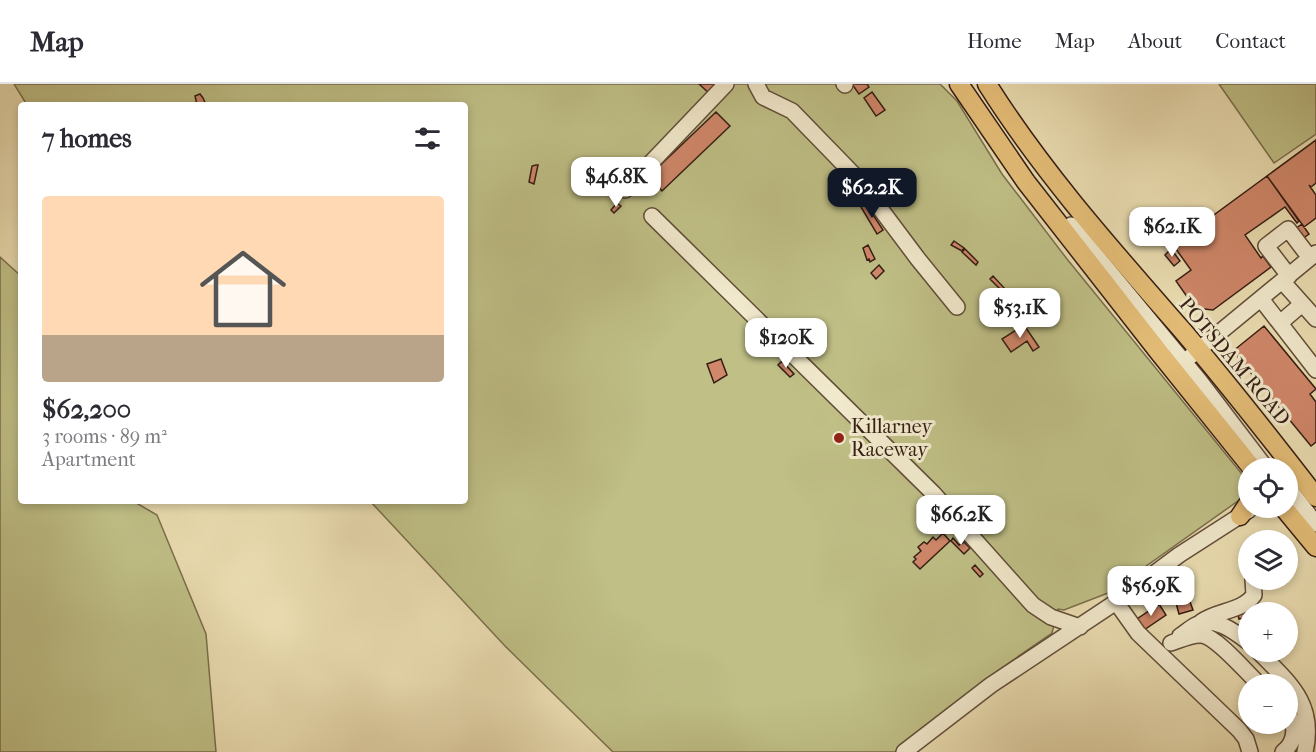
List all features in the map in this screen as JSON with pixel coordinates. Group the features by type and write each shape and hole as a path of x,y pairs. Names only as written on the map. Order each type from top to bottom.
{"main road":[{"name":"POTSDAM ROAD","path":"959,84 1026,182 1274,458"},
{"name":"POTSDAM ROAD","path":"987,84 1023,138 1186,359 1246,458"},
{"name":"POTSDAM ROAD","path":"1298,484 1316,497"},
{"path":"1292,518 1316,547"}],"street":[{"path":"625,190 726,84"},
{"path":"756,84 763,97 792,111 845,165 957,307"},
{"path":"967,84 1038,185 1186,359 1259,458"},
{"path":"980,84 1013,135 1049,183 1266,458"},
{"path":"652,216 933,493 1033,605 1051,617 1080,627"},
{"path":"1186,359 1261,299 1285,278 1313,255 1288,229 1266,246 1285,278 1302,304 1316,320"},
{"path":"1261,299 1316,370"},
{"path":"1280,322 1302,304"},
{"path":"1298,489 1316,524"},
{"path":"1298,509 1316,532"},
{"path":"904,752 991,685 1080,627 1238,515"},
{"path":"1165,648 1207,617 1246,604 1254,595 1254,590"},
{"path":"1116,602 1138,633 1165,648 1239,730 1246,739 1250,752"},
{"path":"1196,625 1209,623 1227,627 1238,635"},
{"path":"1165,648 1193,636 1205,636 1222,647 1249,674"},
{"path":"1268,662 1305,702 1310,716 1311,731 1305,752"},
{"path":"1283,752 1289,746 1294,734"}],"green space":[{"name":"Killarney Raceway","path":"14,84 940,84 957,101 1002,174 1067,259 1238,469 1238,501 1108,593 1064,610 1058,609 1052,633 990,676 897,752 613,752 505,646 373,504 468,504 468,102 25,102"},
{"path":"1219,84 1316,84 1316,134 1274,163"},
{"path":"0,257 18,273 18,504 138,504 157,515 206,634 216,752 0,752"}],"building":[{"path":"699,84 722,84 711,95"},
{"path":"852,84 867,84 869,87 859,94"},
{"path":"872,92 885,110 876,116 864,98"},
{"path":"200,94 205,102 196,102 195,96"},
{"path":"716,112 730,126 662,191 649,176"},
{"path":"1316,140 1316,183 1311,187 1309,185 1316,195 1316,218 1304,227 1267,176"},
{"path":"538,165 534,184 529,182 532,166"},
{"path":"1267,176 1299,221 1297,223 1285,207 1245,235 1261,258 1263,256 1271,267 1213,310 1195,308 1176,281 1191,270 1173,245"},
{"path":"617,203 621,206 614,213 611,210"},
{"path":"866,204 883,230 877,234 861,207"},
{"path":"1302,224 1309,234 1302,239 1295,229"},
{"path":"954,241 964,248 962,251 951,245"},
{"path":"868,245 875,259 870,262 863,248"},
{"path":"965,249 978,262 976,265 962,252"},
{"path":"1171,249 1180,261 1174,266 1165,255"},
{"path":"879,265 884,271 876,279 871,273"},
{"path":"993,276 1006,290 1003,292 990,279"},
{"path":"1024,325 1039,347 1033,351 1027,341 1011,352 1002,339"},
{"path":"1264,326 1316,389 1310,394 1316,402 1316,442 1311,446 1233,351"},
{"path":"765,343 774,352 771,355 762,346"},
{"path":"721,359 727,375 714,383 707,364"},
{"path":"782,361 794,374 790,377 778,365"},
{"path":"943,533 950,541 920,569 913,562 916,559 914,557 921,551 918,547 924,542 927,544 933,537 936,540"},
{"path":"953,538 959,545 964,542 970,548 964,554 951,541"},
{"path":"975,565 983,574 980,577 972,568"},
{"path":"1189,599 1193,610 1179,614 1176,603"},
{"path":"1159,604 1166,615 1144,630 1137,619"}],"place":[{"name":"Killarney Raceway","path":"839,438"}]}
